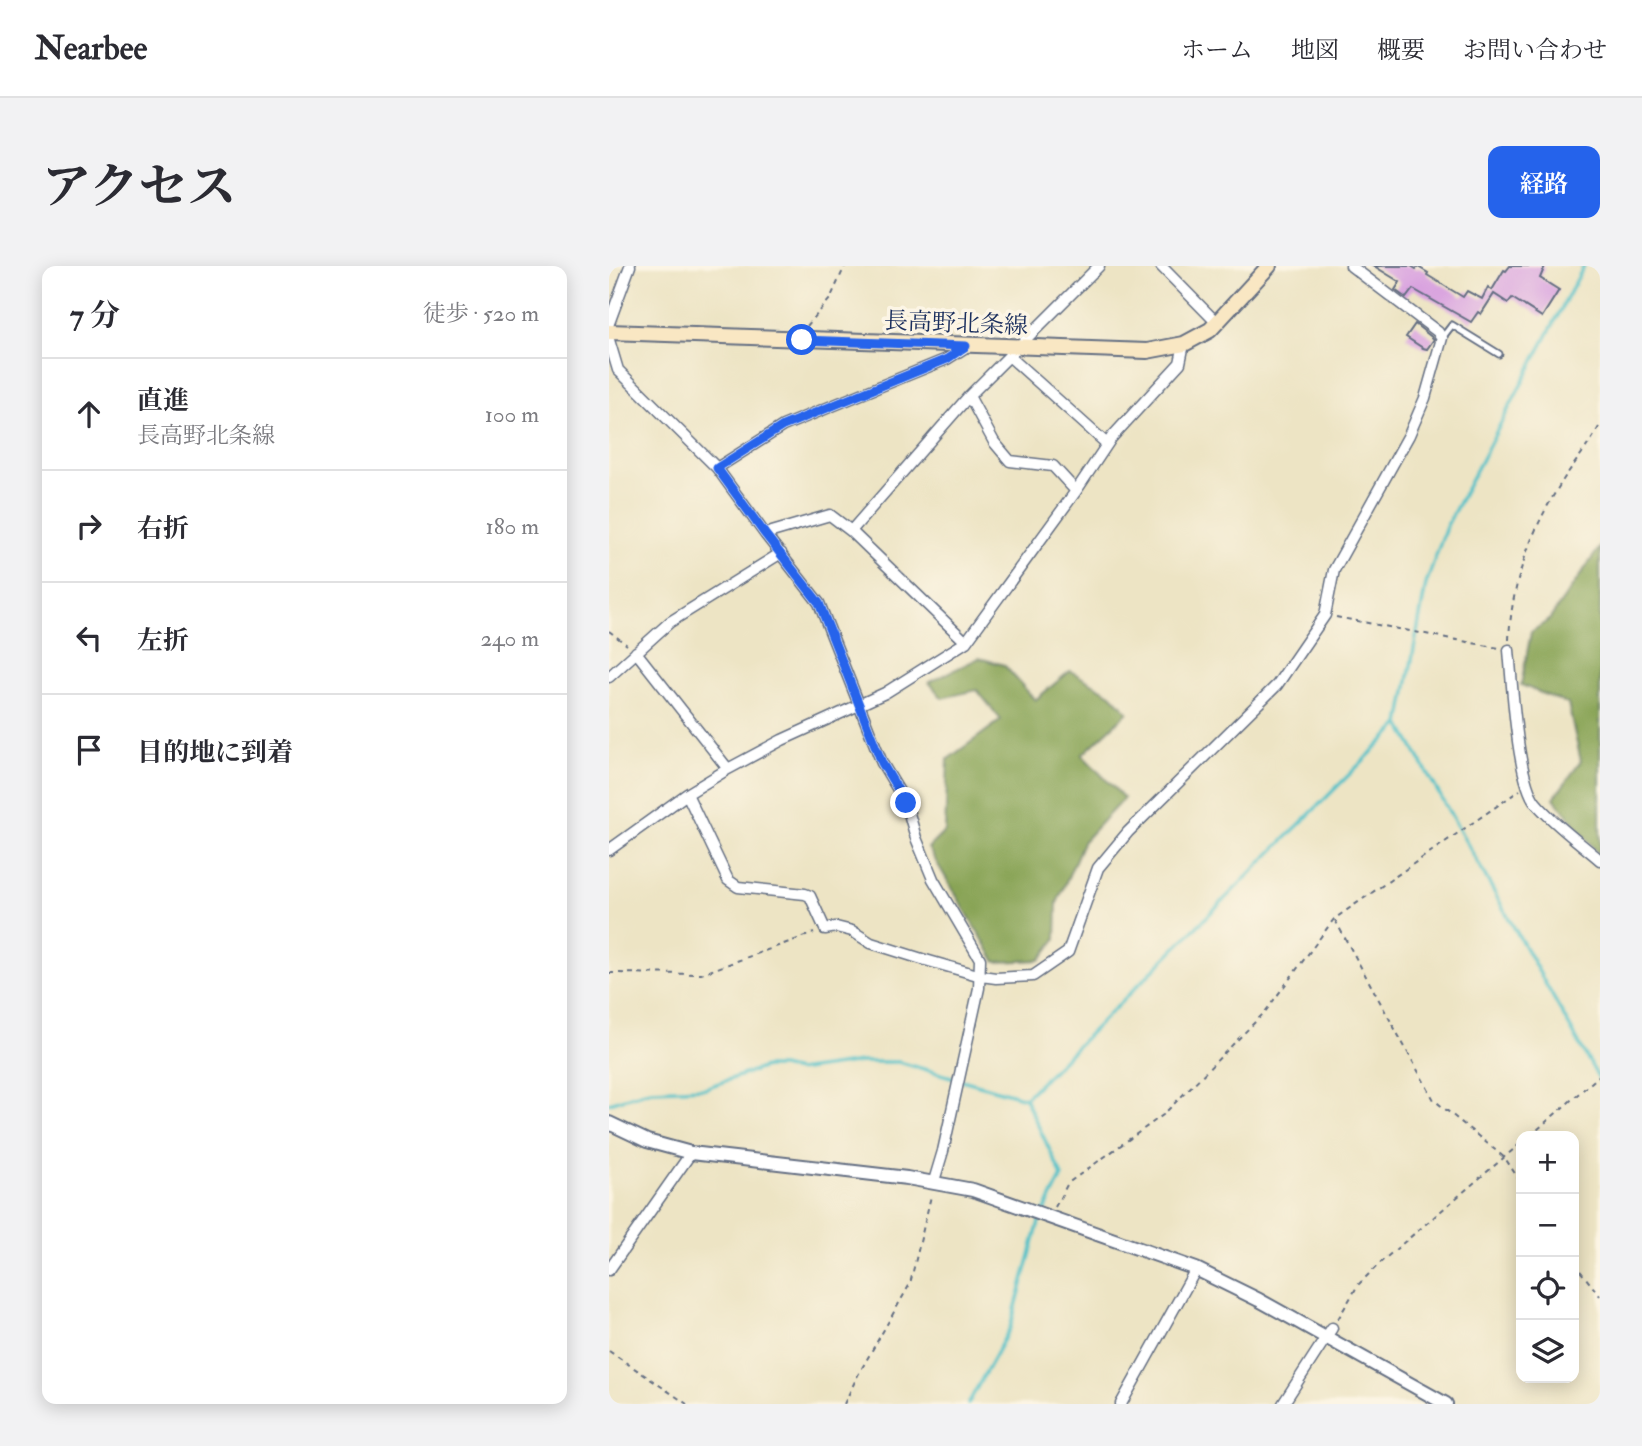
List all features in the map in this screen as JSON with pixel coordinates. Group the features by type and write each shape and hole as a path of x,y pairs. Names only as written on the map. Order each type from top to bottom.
{"main road":[{"name":"長高野北条線","path":"609,332 966,346 1014,352 1147,351 1184,344 1210,330 1269,266"}],"street":[{"path":"609,323 630,266"},
{"path":"851,531 969,396 1099,266"},
{"path":"1161,266 1217,323"},
{"path":"687,794 728,880 738,887 810,896 825,929 836,927 852,931 871,943 981,976 1033,976 1068,952 1098,868 1128,831 1277,685 1325,615 1334,570 1409,435 1425,398 1442,338 1438,332 1351,266"},
{"path":"609,340 618,370 717,468 819,603 882,763 906,803 916,838 933,879 980,959 981,976 934,1181"},
{"path":"609,850 727,769 885,693 966,642 1107,444 1180,363 1184,344"},
{"path":"717,468 783,426 947,359 966,346"},
{"path":"1014,352 1107,444"},
{"path":"969,396 994,442 1010,461 1052,466 1076,491"},
{"path":"765,534 830,515 851,531 966,642"},
{"path":"609,677 670,622 781,553"},
{"path":"1509,650 1526,785 1535,802 1600,860"},
{"path":"636,652 727,769"},
{"path":"609,1123 647,1141 691,1153 934,1181 973,1190 1196,1269 1228,1283 1329,1333 1446,1404"},
{"path":"609,1269 691,1153"},
{"path":"1121,1404 1196,1269"},
{"path":"1286,1403 1329,1333"}],"lane":[{"path":"1442,338 1451,325 1499,354"}],"path":[{"path":"802,340 807,325 830,299 845,266"},
{"path":"1325,615 1509,650 1513,608 1532,538 1557,490 1600,425"},
{"path":"609,631 636,652"},
{"path":"1049,1218 1068,1183 1163,1115 1265,1012 1334,919 1526,785"},
{"path":"1334,919 1434,1100 1505,1158 1516,1175"},
{"path":"609,973 701,974 825,929"},
{"path":"1536,1131 1600,1075"},
{"path":"1329,1333 1358,1285 1381,1262 1516,1148"},
{"path":"844,1404 857,1375 910,1284 934,1181"},
{"path":"1579,1269 1600,1296"},
{"path":"609,1351 687,1404"}],"green space":[{"path":"1600,547 1600,856 1554,798 1581,761 1568,704 1521,685 1531,632 1549,620"},
{"path":"979,658 1004,665 1035,700 1070,671 1111,694 1128,712 1082,755 1124,798 1083,842 1057,903 1056,939 1040,960 996,962 928,848 945,831 948,759 1001,720 977,690 942,698 929,682"}],"building":[{"path":"1374,266 1418,267 1463,297 1467,291 1482,299 1488,287 1492,290 1504,270 1510,266 1545,266 1540,278 1559,290 1542,317 1512,298 1508,303 1494,294 1481,314 1478,312 1471,322 1413,289 1406,298 1395,290 1400,282"},
{"path":"1415,324 1434,339 1427,349 1406,337"}],"waterway":[{"path":"1584,266 1446,527 1426,584 1400,724 1600,1081"},
{"path":"609,1103 651,1090 705,1088 765,1067 797,1071 861,1062 899,1062 1025,1098 1400,724"},
{"path":"968,1404 1010,1328 1039,1222 1062,1176 1025,1098"}],"route":[{"path":"802,340 966,346 947,359 783,426 717,468 819,603 882,763 906,803"}]}
